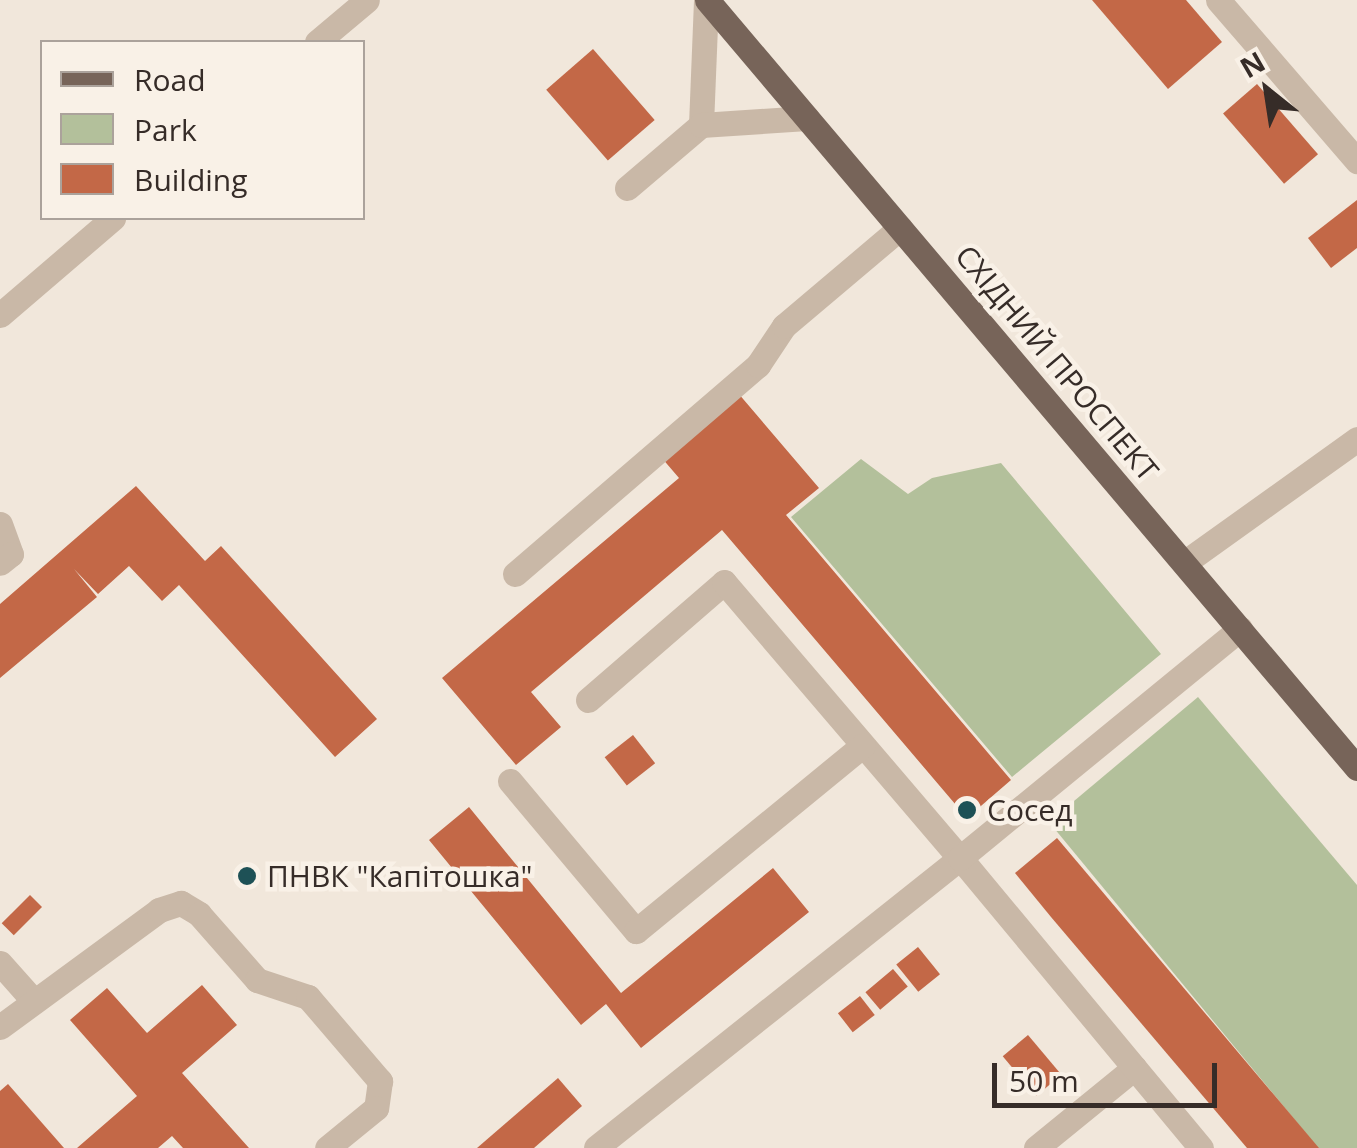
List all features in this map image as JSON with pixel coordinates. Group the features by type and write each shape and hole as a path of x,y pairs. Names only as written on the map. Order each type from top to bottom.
{"main road":[{"name":"СХІДНИЙ ПРОСПЕКТ","path":"706,0 1357,768"}],"street":[{"path":"319,40 367,0"},
{"path":"701,125 706,0"},
{"path":"1218,0 1357,161"},
{"path":"627,188 701,125 807,118"},
{"path":"0,315 111,220"},
{"path":"516,574 758,365 784,326 900,228"},
{"path":"1184,564 1357,440"},
{"path":"0,524 11,554 0,563"},
{"path":"588,700 724,582 1201,1148"},
{"path":"596,1148 1240,630"},
{"path":"510,781 636,931 863,744"},
{"path":"0,1028 32,999 90,966 159,910 181,903 257,980 308,997 380,1081 376,1108 327,1148"},
{"path":"0,963 32,999"},
{"path":"1036,1148 1134,1068"}],"green space":[{"path":"861,459 908,494 932,478 1001,463 1161,654 1012,777 791,517"},
{"path":"1198,697 1357,885 1357,1148 1318,1148 1049,822"}],"building":[{"path":"1092,0 1186,0 1222,42 1168,89"},
{"path":"593,49 655,120 608,161 546,90"},
{"path":"1257,84 1318,154 1284,184 1223,114"},
{"path":"1357,200 1357,248 1331,268 1308,238"},
{"path":"738,393 819,488 786,515 1011,780 967,818 722,530 531,692 561,727 516,765 442,678 679,478 661,457"},
{"path":"136,486 205,561 221,546 377,719 335,757 179,585 162,601 129,566 98,594 74,569 97,597 0,678 0,604"},
{"path":"633,735 655,763 627,786 605,757"},
{"path":"469,807 621,993 773,868 809,912 641,1048 606,1004 581,1025 429,840"},
{"path":"1057,838 1319,1148 1247,1148 1051,917 1015,873"},
{"path":"30,895 42,907 14,935 2,923"},
{"path":"918,947 940,974 918,992 896,965"},
{"path":"893,969 908,987 880,1010 865,992"},
{"path":"202,985 237,1025 182,1073 249,1148 183,1148 172,1136 158,1148 77,1148 137,1096 70,1020 107,988 147,1033"},
{"path":"860,996 875,1015 853,1032 838,1013"},
{"path":"1028,1035 1061,1075 1036,1096 1003,1056"},
{"path":"558,1078 582,1106 534,1148 477,1148"},
{"path":"8,1084 64,1148 0,1148 0,1091"}],"place":[{"name":"Сосед","path":"967,810"},
{"name":"ПНВК \"Капітошка\"","path":"247,876"}]}
